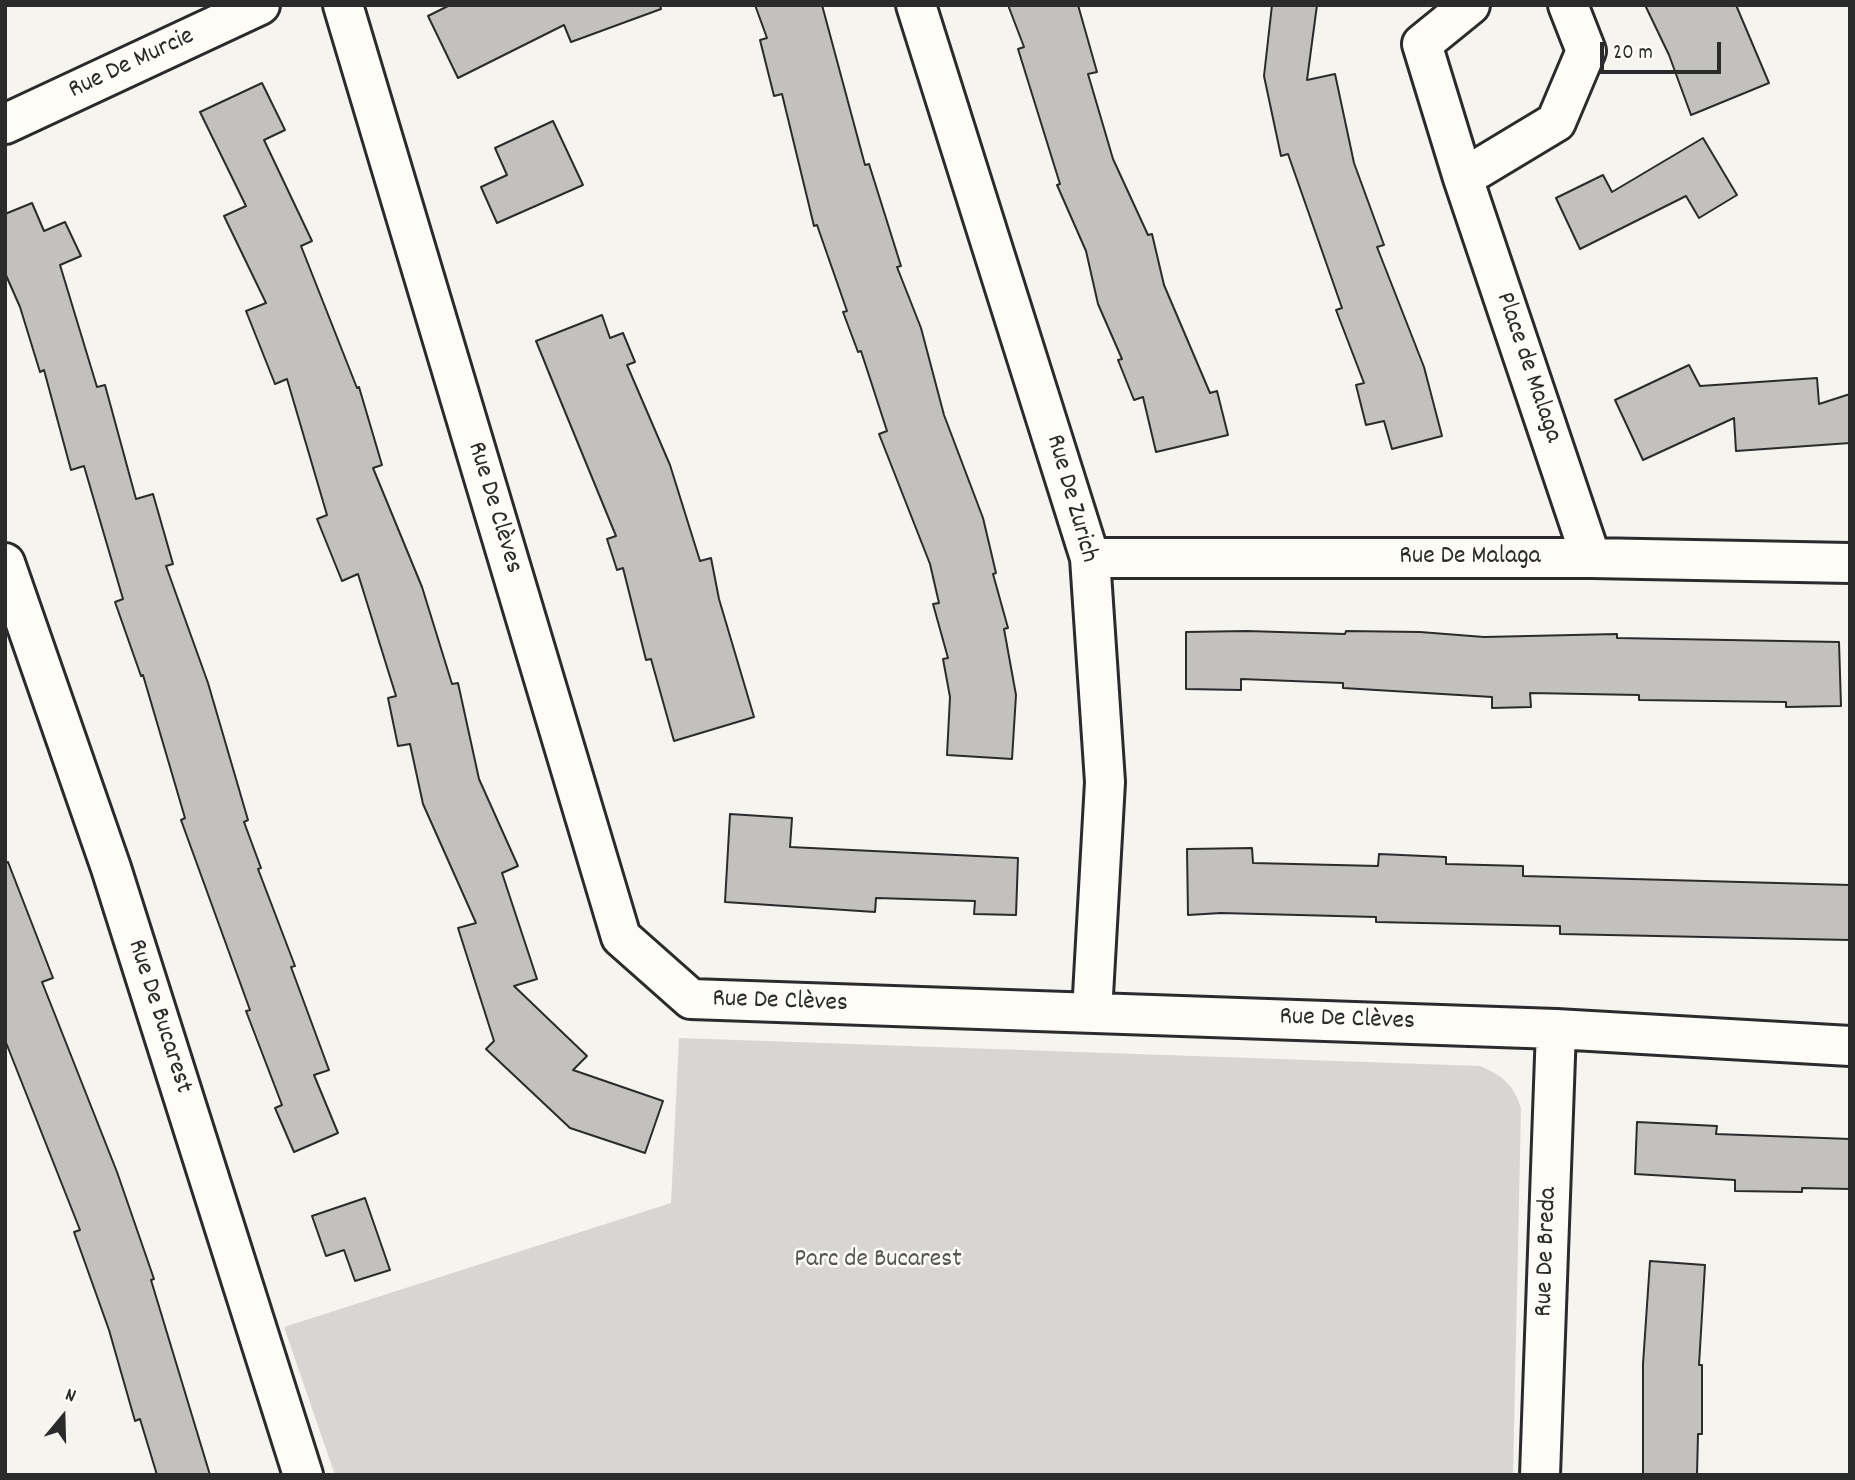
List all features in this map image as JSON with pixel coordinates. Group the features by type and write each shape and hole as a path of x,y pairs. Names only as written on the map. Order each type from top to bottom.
{"street":[{"name":"Rue De Murcie","path":"5,124 260,5"},
{"name":"Rue De Clèves","path":"343,5 621,937 691,999 1556,1029 1850,1046"},
{"name":"Rue De Zurich","path":"916,5 1090,558 1105,782 1092,1013"},
{"name":"Place de Malaga","path":"1470,5 1422,44 1463,178 1591,558"},
{"path":"1463,178 1556,122 1586,51 1568,5"},
{"name":"Rue De Malaga","path":"1090,558 1591,558 1850,563"},
{"name":"Rue De Bucarest","path":"5,563 111,868 303,1475"},
{"name":"Rue De Breda","path":"1540,1475 1556,1029"}],"green space":[{"name":"Parc de Bucarest","path":"679,1038 1480,1066 1488,1070 1511,1087 1521,1108 1513,1475 335,1475 284,1327 671,1203"}],"building":[{"path":"450,5 660,5 661,9 571,42 564,25 458,78 428,16"},
{"path":"755,5 822,5 865,165 869,164 901,266 897,267 921,328 944,415 983,518 996,573 993,574 1008,628 1004,629 1016,695 1012,759 947,755 950,697 943,659 948,658 933,604 939,603 930,564 879,434 887,431 861,351 858,352 843,312 847,311 817,225 814,226 782,94 774,96 760,40 767,38"},
{"path":"1008,5 1078,5 1097,72 1088,74 1113,159 1148,235 1152,234 1164,285 1210,393 1217,391 1228,435 1156,452 1143,397 1134,400 1118,360 1122,359 1098,304 1086,251 1057,185 1060,184 1018,49 1024,47"},
{"path":"1272,5 1317,5 1307,80 1335,74 1354,163 1384,245 1377,247 1424,367 1442,436 1392,449 1384,421 1366,425 1356,385 1364,383 1336,310 1342,308 1288,154 1281,156 1264,76"},
{"path":"1645,5 1736,5 1769,83 1691,115 1669,55"},
{"path":"262,83 285,130 264,140 312,241 301,246 357,388 359,387 382,465 373,468 422,587 452,684 458,683 479,779 518,866 502,873 537,979 514,986 587,1056 573,1070 663,1101 645,1153 570,1128 486,1049 494,1041 458,928 476,923 423,804 410,744 398,746 388,698 396,696 358,574 342,581 317,519 327,515 287,379 275,384 246,311 266,303 224,216 246,206 200,112"},
{"path":"553,121 583,185 497,223 481,187 507,175 495,148"},
{"path":"1703,138 1737,195 1699,218 1686,196 1580,249 1556,198 1603,175 1612,192"},
{"path":"32,203 44,231 65,222 81,256 60,265 97,387 105,385 136,499 153,494 173,564 166,566 208,683 248,820 244,822 261,868 258,869 295,966 291,967 329,1070 314,1075 338,1133 294,1152 275,1108 282,1105 246,1011 250,1010 181,820 185,818 143,675 141,676 115,602 123,599 84,466 71,470 44,370 40,372 20,307 5,273 5,214"},
{"path":"602,315 610,338 623,333 635,362 627,365 670,465 700,561 711,558 719,599 754,717 674,741 651,659 646,660 623,568 617,570 607,539 616,536 536,341"},
{"path":"1689,365 1700,386 1817,378 1819,404 1850,394 1850,443 1736,451 1734,418 1643,460 1615,400"},
{"path":"1346,631 1420,632 1484,637 1617,634 1617,638 1839,642 1841,706 1786,707 1786,702 1639,700 1639,695 1530,693 1531,707 1492,708 1492,697 1343,688 1343,683 1241,679 1241,690 1186,689 1186,632 1345,634"},
{"path":"730,814 792,818 790,847 1018,858 1016,915 974,914 975,901 876,898 875,912 725,902"},
{"path":"1252,848 1253,863 1378,866 1379,854 1446,857 1446,864 1523,866 1523,876 1850,885 1850,940 1560,934 1560,926 1376,922 1376,917 1221,913 1188,915 1187,849"},
{"path":"8,862 53,978 42,982 117,1172 154,1279 151,1280 210,1475 157,1475 140,1419 135,1421 109,1330 74,1232 80,1230 5,1040 5,863"},
{"path":"1637,1122 1717,1126 1716,1134 1850,1139 1850,1189 1802,1188 1802,1192 1735,1191 1735,1180 1635,1174"},
{"path":"365,1198 390,1270 355,1281 344,1250 326,1256 312,1216"},
{"path":"1650,1261 1705,1265 1699,1365 1702,1365 1702,1434 1698,1434 1697,1475 1643,1475 1643,1364"}]}
